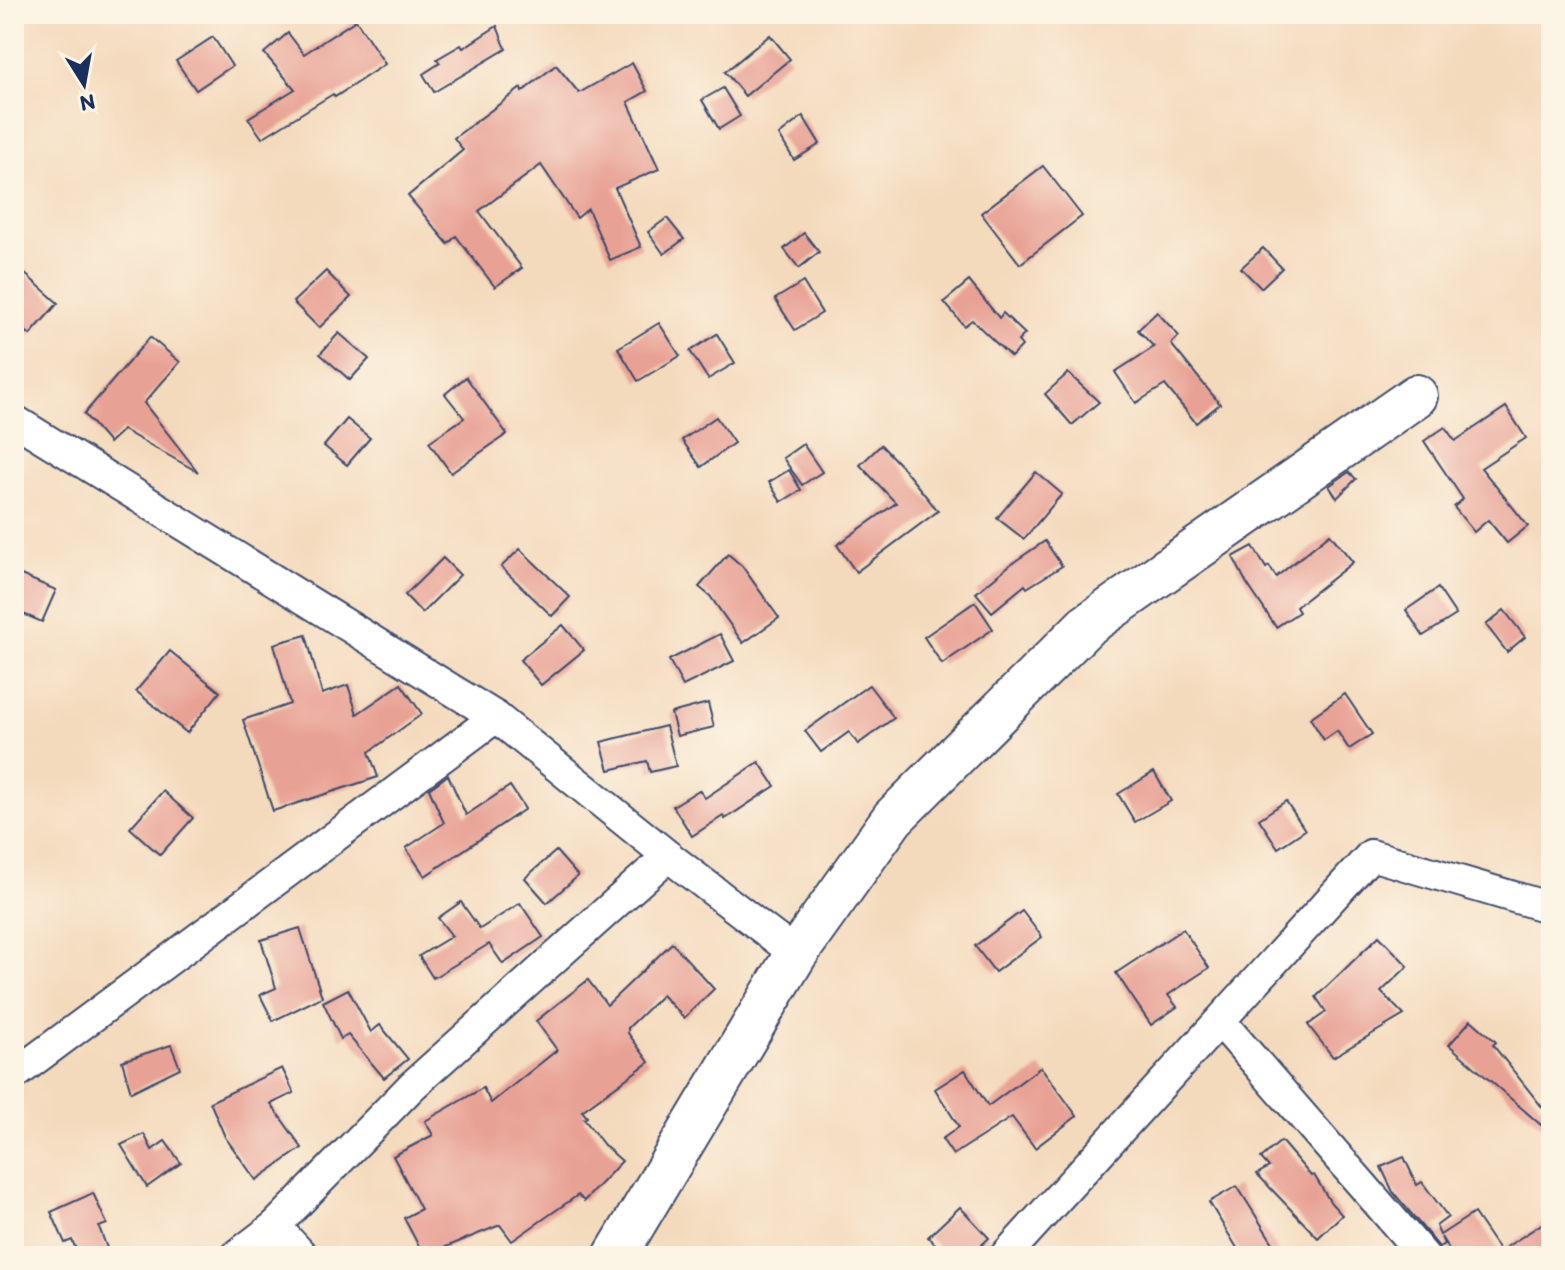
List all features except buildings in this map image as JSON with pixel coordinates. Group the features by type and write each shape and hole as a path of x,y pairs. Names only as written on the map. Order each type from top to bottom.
{"street":[{"path":"615,1256 796,954 893,818 1086,626 1416,396"},
{"path":"14,420 496,717 668,856 796,954"},
{"path":"14,1075 496,717"},
{"path":"1005,1256 1371,855 1551,908"},
{"path":"236,1256 275,1226 412,1086 668,856"},
{"path":"1220,1021 1412,1252"},
{"path":"275,1226 303,1256"}]}
